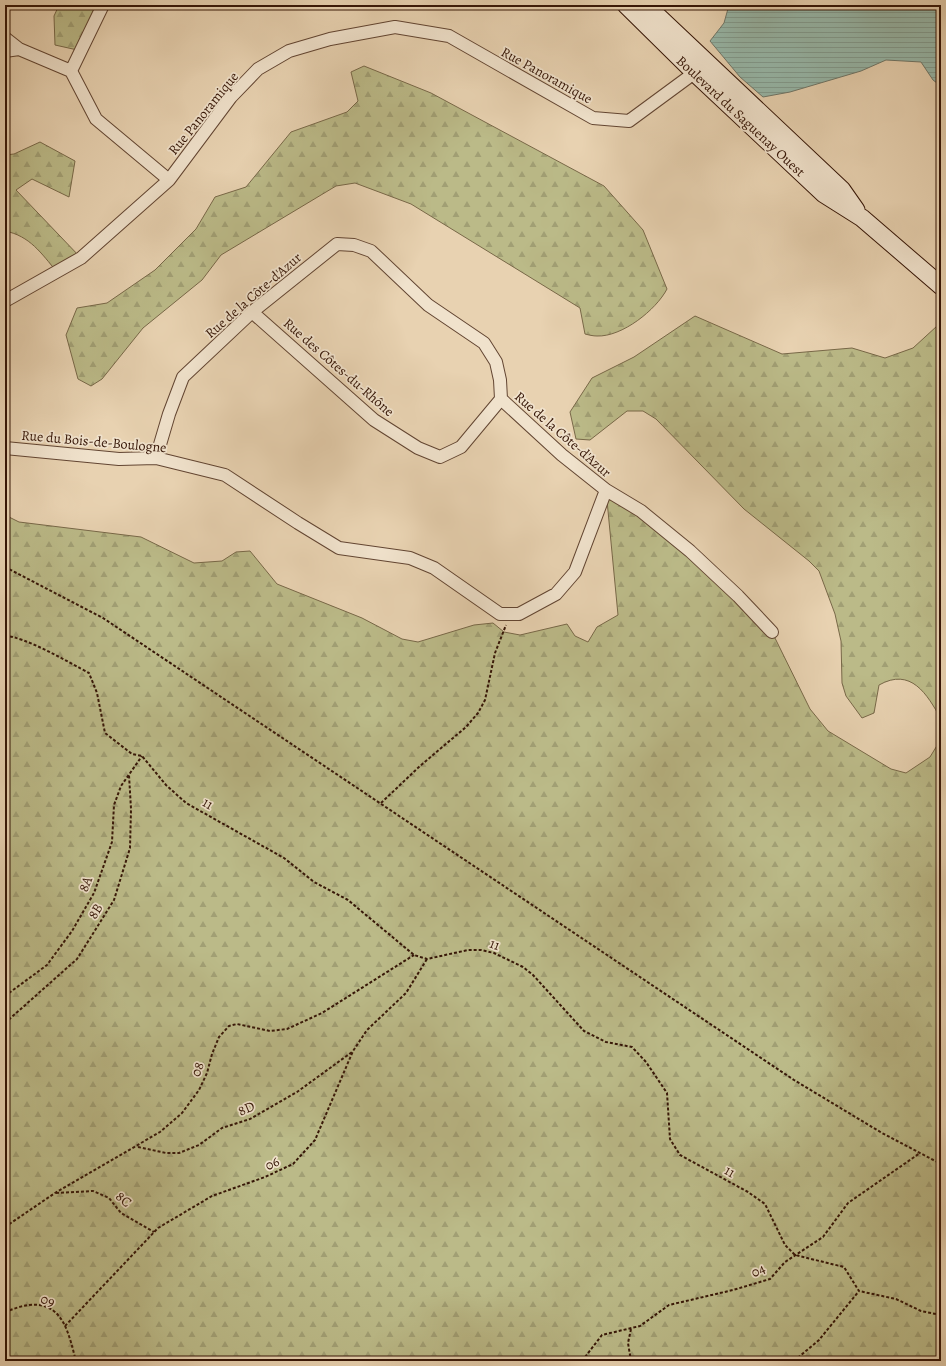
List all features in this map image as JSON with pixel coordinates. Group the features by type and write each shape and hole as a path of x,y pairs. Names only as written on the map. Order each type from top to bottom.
{"main road":[{"name":"Boulevard du Saguenay Ouest","path":"626,5 842,190 862,218 941,286"},
{"name":"Boulevard du Saguenay Ouest","path":"646,5 701,68"}],"street":[{"path":"71,71 103,5"},
{"name":"Rue Panoramique","path":"5,301 81,258 169,180 230,97 258,69 289,51 330,38 394,27 449,36 593,118 629,121 701,68"},
{"path":"5,38 19,49 71,71 96,119 169,180"},
{"path":"5,51 19,49"},
{"name":"Rue de la Côte-d'Azur","path":"156,458 169,414 183,377 252,312 337,244 354,245 371,251 428,305 484,343 496,362 500,380 501,399 562,455 606,490 641,511 690,551 738,596 772,632"},
{"name":"Rue des Côtes-du-Rhône","path":"252,312 374,420 418,448 440,457 461,447 501,399"},
{"name":"Rue du Bois-de-Boulogne","path":"5,448 119,459 156,458 225,475 339,548 410,558 434,568 505,614"},
{"path":"505,614 524,611 556,594 575,572 606,490"}],"path":[{"path":"5,566 103,618 794,1080 882,1133 941,1164"},
{"path":"381,803 420,766 466,727 478,712 485,700 505,614"},
{"name":"11","path":"5,636 11,636 89,673 97,693 105,733 132,754 142,756 166,785 186,803 284,858 314,882 348,900 414,955 427,959 468,950 481,950 494,953 523,967 533,975 584,1031 606,1042 632,1047 646,1062 667,1093 670,1140 680,1155 748,1192 765,1204 785,1245 795,1255"},
{"name":"8A","path":"5,996 47,965 76,925 94,893 112,842 114,804 121,786 142,756"},
{"name":"8B","path":"5,1023 77,959 114,900 130,848 131,809 129,774"},
{"name":"08","path":"5,1227 55,1193 160,1132 182,1113 199,1090 207,1073 212,1054 219,1037 229,1026 237,1024 270,1031 287,1029 322,1013 414,955"},
{"name":"06","path":"65,1326 154,1232 180,1214 212,1196 265,1178 294,1164 315,1140 353,1051 367,1030 406,993 427,959"},
{"name":"8D","path":"137,1146 166,1153 179,1153 199,1145 222,1128 250,1119 297,1092 353,1051"},
{"name":"04","path":"582,1361 602,1336 640,1326 669,1305 733,1290 770,1279 785,1262 823,1237 848,1203 920,1153"},
{"name":"8C","path":"55,1193 93,1191 109,1198 122,1213 154,1232"},
{"path":"795,1255 844,1267 859,1291 896,1299 921,1311 941,1315"},
{"path":"794,1361 818,1340 859,1291"},
{"name":"09","path":"5,1312 30,1304 49,1308 58,1314 65,1326 76,1361"},
{"path":"631,1328 628,1343 631,1361"}],"green space":[{"path":"59,5 103,5 82,51 55,45 54,16"},
{"path":"364,66 431,93 604,186 643,230 667,289 662,297 637,321 617,332 596,336 585,334 580,308 411,204 355,183 336,186 221,255 202,280 143,328 102,379 91,386 78,379 66,335 77,308 107,303 155,270 196,229 215,197 246,187 291,132 347,112 358,101 351,72"},
{"path":"40,142 75,161 69,197 32,179 16,190 81,258 57,272 40,252 28,241 14,233 5,231 5,155 14,154"},
{"path":"695,316 782,354 852,348 885,358 913,348 937,326 941,326 941,719 930,701 917,686 909,681 900,679 890,680 879,685 874,713 862,718 846,696 842,683 841,641 835,614 819,571 809,561 744,509 656,419 643,411 627,411 590,440 576,439 570,412 592,378 634,357"},
{"path":"606,490 690,551 772,632 810,709 828,731 891,769 906,773 930,757 941,739 941,1361 5,1361 5,515 19,522 141,537 194,563 222,561 236,552 250,551 277,584 362,618 402,639 418,642 474,625 493,623 504,632 520,635 567,624 575,636 588,642 597,627 618,615"}],"shaded area":[{"path":"729,5 941,5 941,86 933,80 921,62 886,60 861,71 790,92 763,97 740,77 710,41 724,23"}]}
